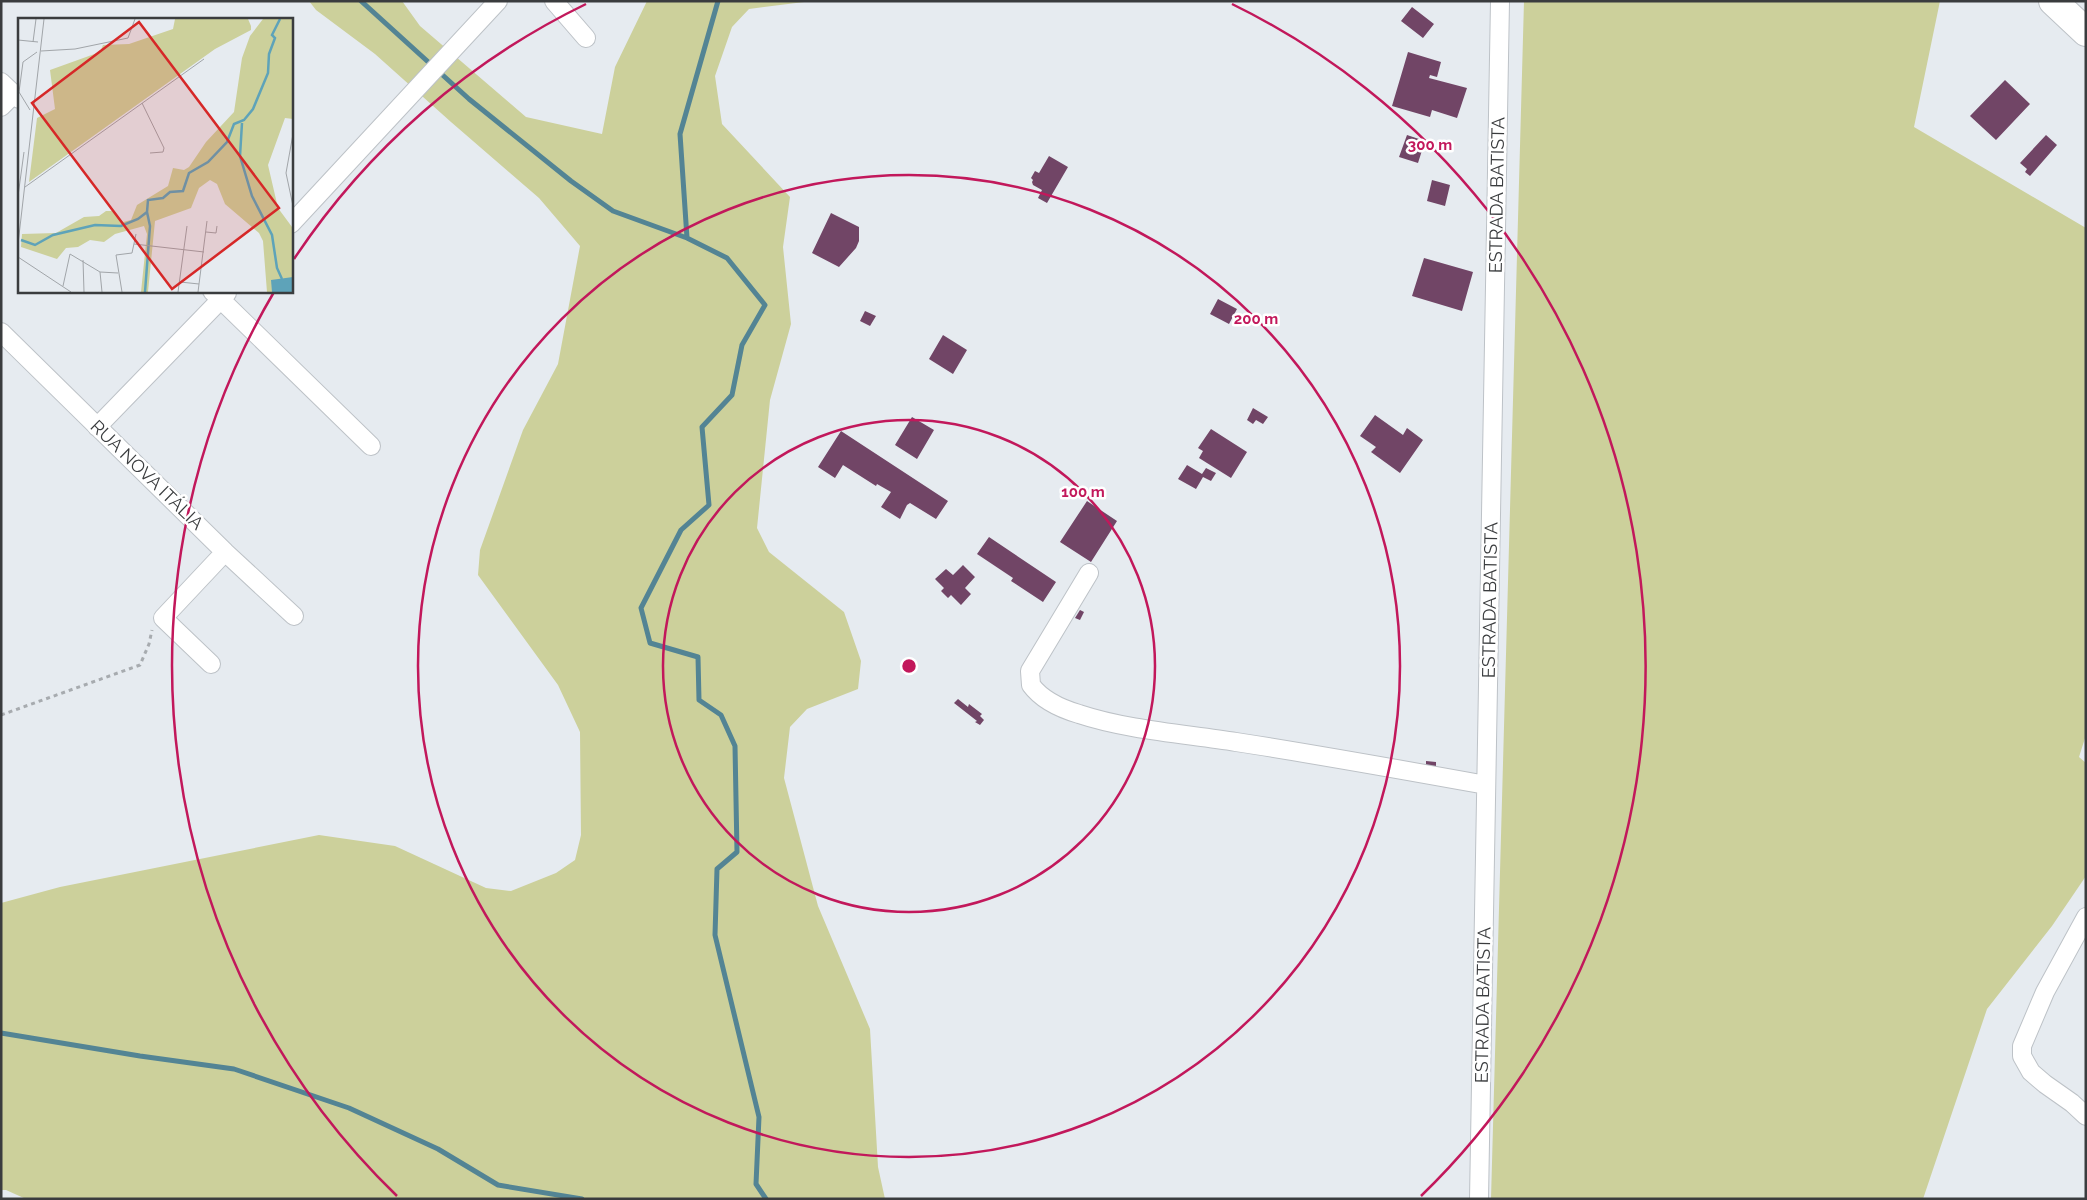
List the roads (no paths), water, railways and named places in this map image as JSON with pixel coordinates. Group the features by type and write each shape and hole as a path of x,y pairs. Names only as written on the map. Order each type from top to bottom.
{"highway":[{"path":"2053,1 2086,32"}],"street":[{"path":"292,223 498,1"},
{"path":"554,1 586,38"},
{"name":"ESTRADA BATISTA","path":"1478,1199 1500,1"},
{"path":"1,107 11,92"},
{"path":"97,427 220,294 371,446"},
{"name":"RUA NOVA ITÁLIA","path":"1,332 294,616"},
{"path":"211,664 163,618 226,552"},
{"path":"1089,573 1030,672 1031,685 1052,702 1081,715 1120,724 1341,758 1486,785"},
{"path":"2086,917 2045,992 2022,1046 2022,1056 2031,1072 2086,1116"}],"waterway":[{"path":"361,1 469,99 571,181 613,211 687,238"},
{"path":"718,1 680,134 687,238 727,258 765,305 742,345 732,395 702,427 709,505 681,530 641,608 650,643 698,657 699,700 721,715 735,746 737,852 717,869 715,935 759,1117 756,1184 766,1199"},
{"path":"1,1033 140,1056 234,1069 349,1108 438,1149 498,1185 582,1199"}]}
